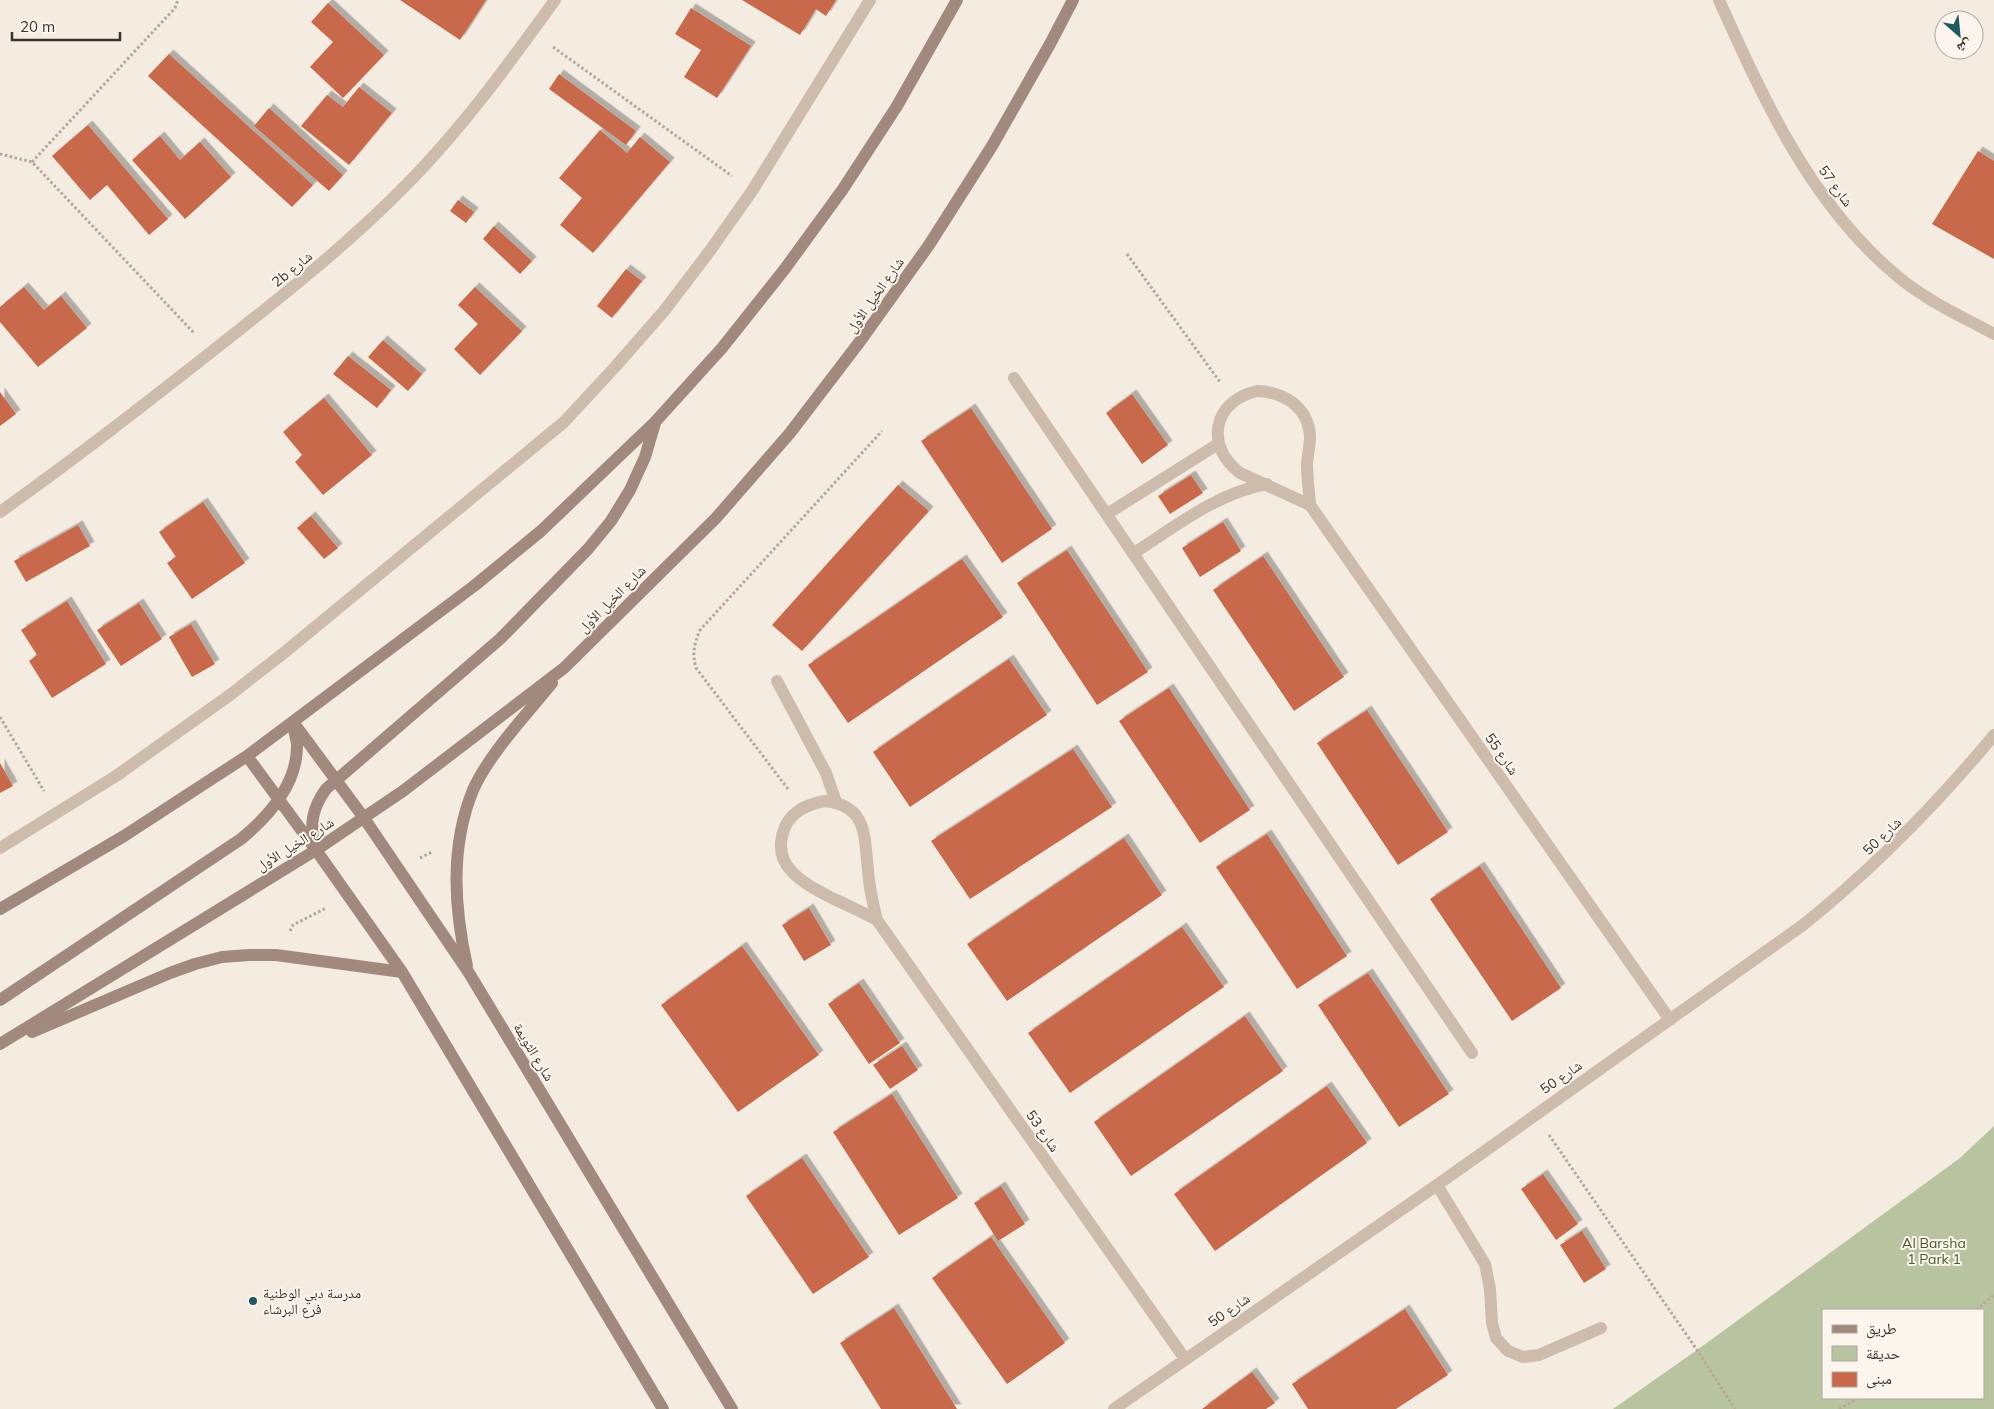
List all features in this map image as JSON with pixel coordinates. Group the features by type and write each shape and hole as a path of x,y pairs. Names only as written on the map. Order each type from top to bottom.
{"main road":[{"path":"0,909 124,836 247,756 474,586 542,531 655,422 728,340 784,270 843,189 897,106 957,0"},
{"name":"شارع الخيل الأول","path":"0,1045 316,850 364,818 403,791 564,668 716,518 790,433 856,348 929,245 992,146 1073,0"},
{"path":"316,850 312,833 312,816 318,800 336,780 500,639 588,549 611,521 630,490 645,457 655,422"},
{"path":"469,974 460,933 456,892 456,856 464,819 474,790 487,766 564,668"},
{"path":"0,1000 241,839 270,812 289,781 295,763 297,744 293,722"},
{"name":"شارع الثويمة","path":"293,722 364,818 469,974 732,1409"},
{"path":"247,756 402,972 664,1409"},
{"path":"0,1045 170,973 222,957 276,955 402,972"}],"street":[{"name":"2b شارع","path":"0,512 66,466 312,273 360,231 450,137 493,86 555,0"},
{"path":"0,848 58,814 174,736 238,689 564,422 616,368 664,311 709,252 752,191 870,0"},
{"name":"شارع 57","path":"1719,0 1770,111 1796,157 1826,200 1860,242 1897,276 1932,300 1994,334"},
{"path":"1014,378 1472,1053"},
{"path":"1257,391 1270,391 1282,395 1293,402 1301,411 1307,422 1310,435 1307,462 1310,505 1240,473 1230,466 1218,444 1217,433 1220,420 1234,400 1245,394 1257,391"},
{"path":"1107,514 1218,444"},
{"path":"1134,553 1212,502 1231,493 1266,484"},
{"name":"شارع 55","path":"1310,505 1670,1020"},
{"path":"777,681 826,772 836,802"},
{"name":"شارع 50","path":"1114,1409 1437,1185 1534,1114 1803,925 1892,848 1934,805 1994,735"},
{"path":"836,802 847,807 856,815 862,825 865,836 869,882 877,920 810,887 790,871 784,861 782,837 786,825 802,808 813,803 836,802"},
{"name":"شارع 53","path":"877,920 1186,1359"},
{"path":"1437,1185 1485,1264 1489,1276 1492,1323 1496,1338 1508,1351 1523,1357 1539,1355 1600,1328"}],"path":[{"path":"32,162 175,8 178,0"},
{"path":"532,32 752,191"},
{"path":"0,154 32,162 212,352"},
{"path":"1127,254 1234,400"},
{"path":"802,808 696,668 693,654 694,645 700,630 882,431"},
{"path":"0,717 58,814"},
{"path":"1534,1114 1697,1350 1735,1409"},
{"path":"1977,1309 1994,1295"},
{"path":"1839,1409 1856,1399"}],"green space":[{"name":"Al Barsha 1 Park 1","path":"1994,1126 1994,1409 1613,1409 1960,1158"}],"building":[{"path":"400,0 486,0 460,40"},
{"path":"742,0 836,0 826,16 816,9 800,35"},
{"path":"328,3 384,55 343,98 310,67 333,42 311,22"},
{"path":"691,8 751,46 717,98 684,77 701,50 675,34"},
{"path":"169,54 313,185 292,207 148,76"},
{"path":"559,74 636,131 626,145 549,89"},
{"path":"359,87 392,113 349,165 301,126 327,95 343,107"},
{"path":"269,108 343,175 329,191 254,126"},
{"path":"88,125 168,219 149,235 107,185 90,200 52,156"},
{"path":"600,130 627,153 640,137 670,162 593,253 560,225 582,198 559,178"},
{"path":"160,136 180,160 200,142 231,177 185,219 132,160"},
{"path":"1978,151 1994,161 1994,259 1932,224"},
{"path":"458,200 474,212 466,223 450,211"},
{"path":"494,226 532,261 520,274 483,239"},
{"path":"626,269 642,281 612,318 597,306"},
{"path":"24,287 44,310 61,296 87,328 38,367 0,322 0,307"},
{"path":"475,287 522,331 480,375 454,349 478,324 458,305"},
{"path":"383,340 422,374 408,391 368,357"},
{"path":"348,356 391,390 377,408 333,374"},
{"path":"0,392 16,414 0,426"},
{"path":"1132,394 1168,445 1142,464 1106,413"},
{"path":"324,398 372,455 323,495 295,462 302,455 283,432"},
{"path":"971,408 1052,529 1002,563 921,441"},
{"path":"1191,475 1203,493 1170,514 1158,496"},
{"path":"898,485 929,511 802,651 772,625"},
{"path":"203,502 245,563 192,599 167,563 176,557 159,532"},
{"path":"311,516 338,548 324,559 297,528"},
{"path":"1223,522 1241,551 1200,577 1182,548"},
{"path":"78,525 90,546 26,582 14,561"},
{"path":"1067,550 1148,672 1097,705 1017,583"},
{"path":"1263,556 1344,677 1294,711 1213,590"},
{"path":"962,559 1003,617 848,723 808,665"},
{"path":"67,601 106,664 52,698 29,661 37,655 21,630"},
{"path":"139,603 162,639 121,666 97,630"},
{"path":"191,624 215,664 192,677 169,637"},
{"path":"1009,659 1047,715 910,807 873,752"},
{"path":"1169,688 1250,810 1200,843 1119,721"},
{"path":"1367,710 1448,832 1398,865 1317,743"},
{"path":"1073,749 1112,807 970,899 931,841"},
{"path":"0,763 13,786 0,793"},
{"path":"1267,834 1347,956 1297,989 1216,867"},
{"path":"1124,838 1162,895 1007,1001 967,944"},
{"path":"1480,866 1561,988 1512,1021 1430,899"},
{"path":"809,908 831,945 804,961 782,925"},
{"path":"1182,927 1224,987 1070,1093 1028,1033"},
{"path":"742,946 819,1055 738,1112 661,1005"},
{"path":"1368,973 1449,1094 1399,1127 1318,1005"},
{"path":"859,983 900,1043 869,1064 828,1004"},
{"path":"1245,1016 1283,1071 1131,1176 1094,1122"},
{"path":"902,1046 918,1070 890,1089 873,1065"},
{"path":"1327,1086 1367,1143 1215,1251 1174,1194"},
{"path":"892,1094 958,1198 899,1235 833,1132"},
{"path":"802,1158 869,1257 813,1294 746,1196"},
{"path":"1543,1174 1578,1224 1556,1240 1521,1189"},
{"path":"1001,1186 1025,1224 998,1241 974,1203"},
{"path":"1582,1231 1606,1269 1584,1283 1560,1245"},
{"path":"991,1237 1065,1343 1007,1384 932,1278"},
{"path":"894,1308 957,1409 881,1409 840,1343"},
{"path":"1405,1309 1448,1375 1396,1409 1308,1409 1292,1384"},
{"path":"1252,1372 1275,1403 1266,1409 1202,1409"}],"place":[{"name":"مدرسة دبي الوطنية فرع البرشاء","path":"253,1301"}]}
